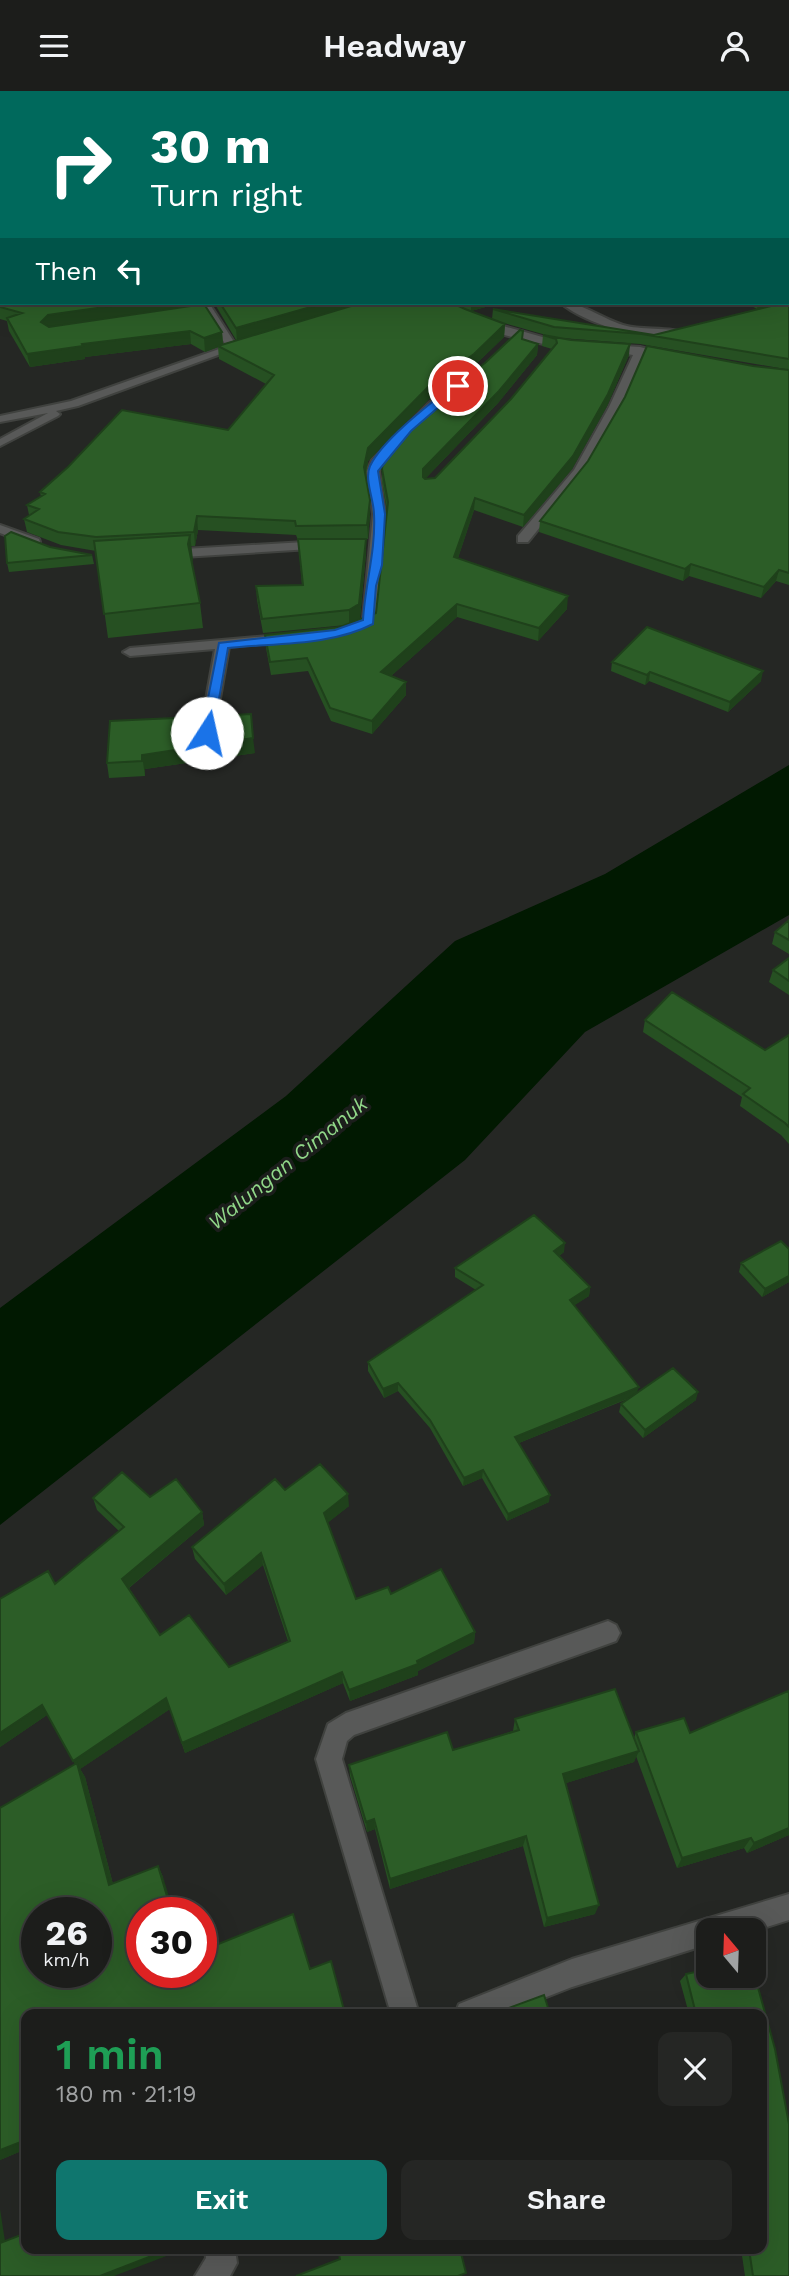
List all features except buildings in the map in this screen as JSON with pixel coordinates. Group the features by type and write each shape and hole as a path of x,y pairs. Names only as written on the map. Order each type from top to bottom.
{"street":[{"path":"442,305 467,319 516,335 585,347"},
{"path":"570,305 606,324 637,332 661,335 697,330"},
{"path":"204,309 233,348"},
{"path":"516,335 509,344 545,351 549,355"},
{"path":"0,419 74,404 256,341"},
{"path":"598,348 682,358"},
{"path":"523,539 579,471 615,407 640,351"},
{"path":"335,634 364,625 370,618 379,514 373,481 376,463 448,393"},
{"path":"0,443 74,404"},
{"path":"0,530 46,547"},
{"path":"156,554 335,545"},
{"path":"360,545 376,546"},
{"path":"130,652 310,636"},
{"path":"207,733 223,645"},
{"path":"404,2009 329,1759 337,1733 346,1725 608,1633"},
{"path":"751,1918 789,1906"},
{"path":"482,2009 572,1973 696,1935"},
{"path":"210,2276 222,2263 221,2254"}],"water":[{"name":"Walungan Cimanuk","path":"789,765 789,915 585,1032 465,1160 0,1525 0,1308 286,1096 455,941 605,874"}],"route":[{"path":"207,733 223,645 335,634 354,630 369,622 379,514 373,481 376,463 437,401 458,386"}]}
